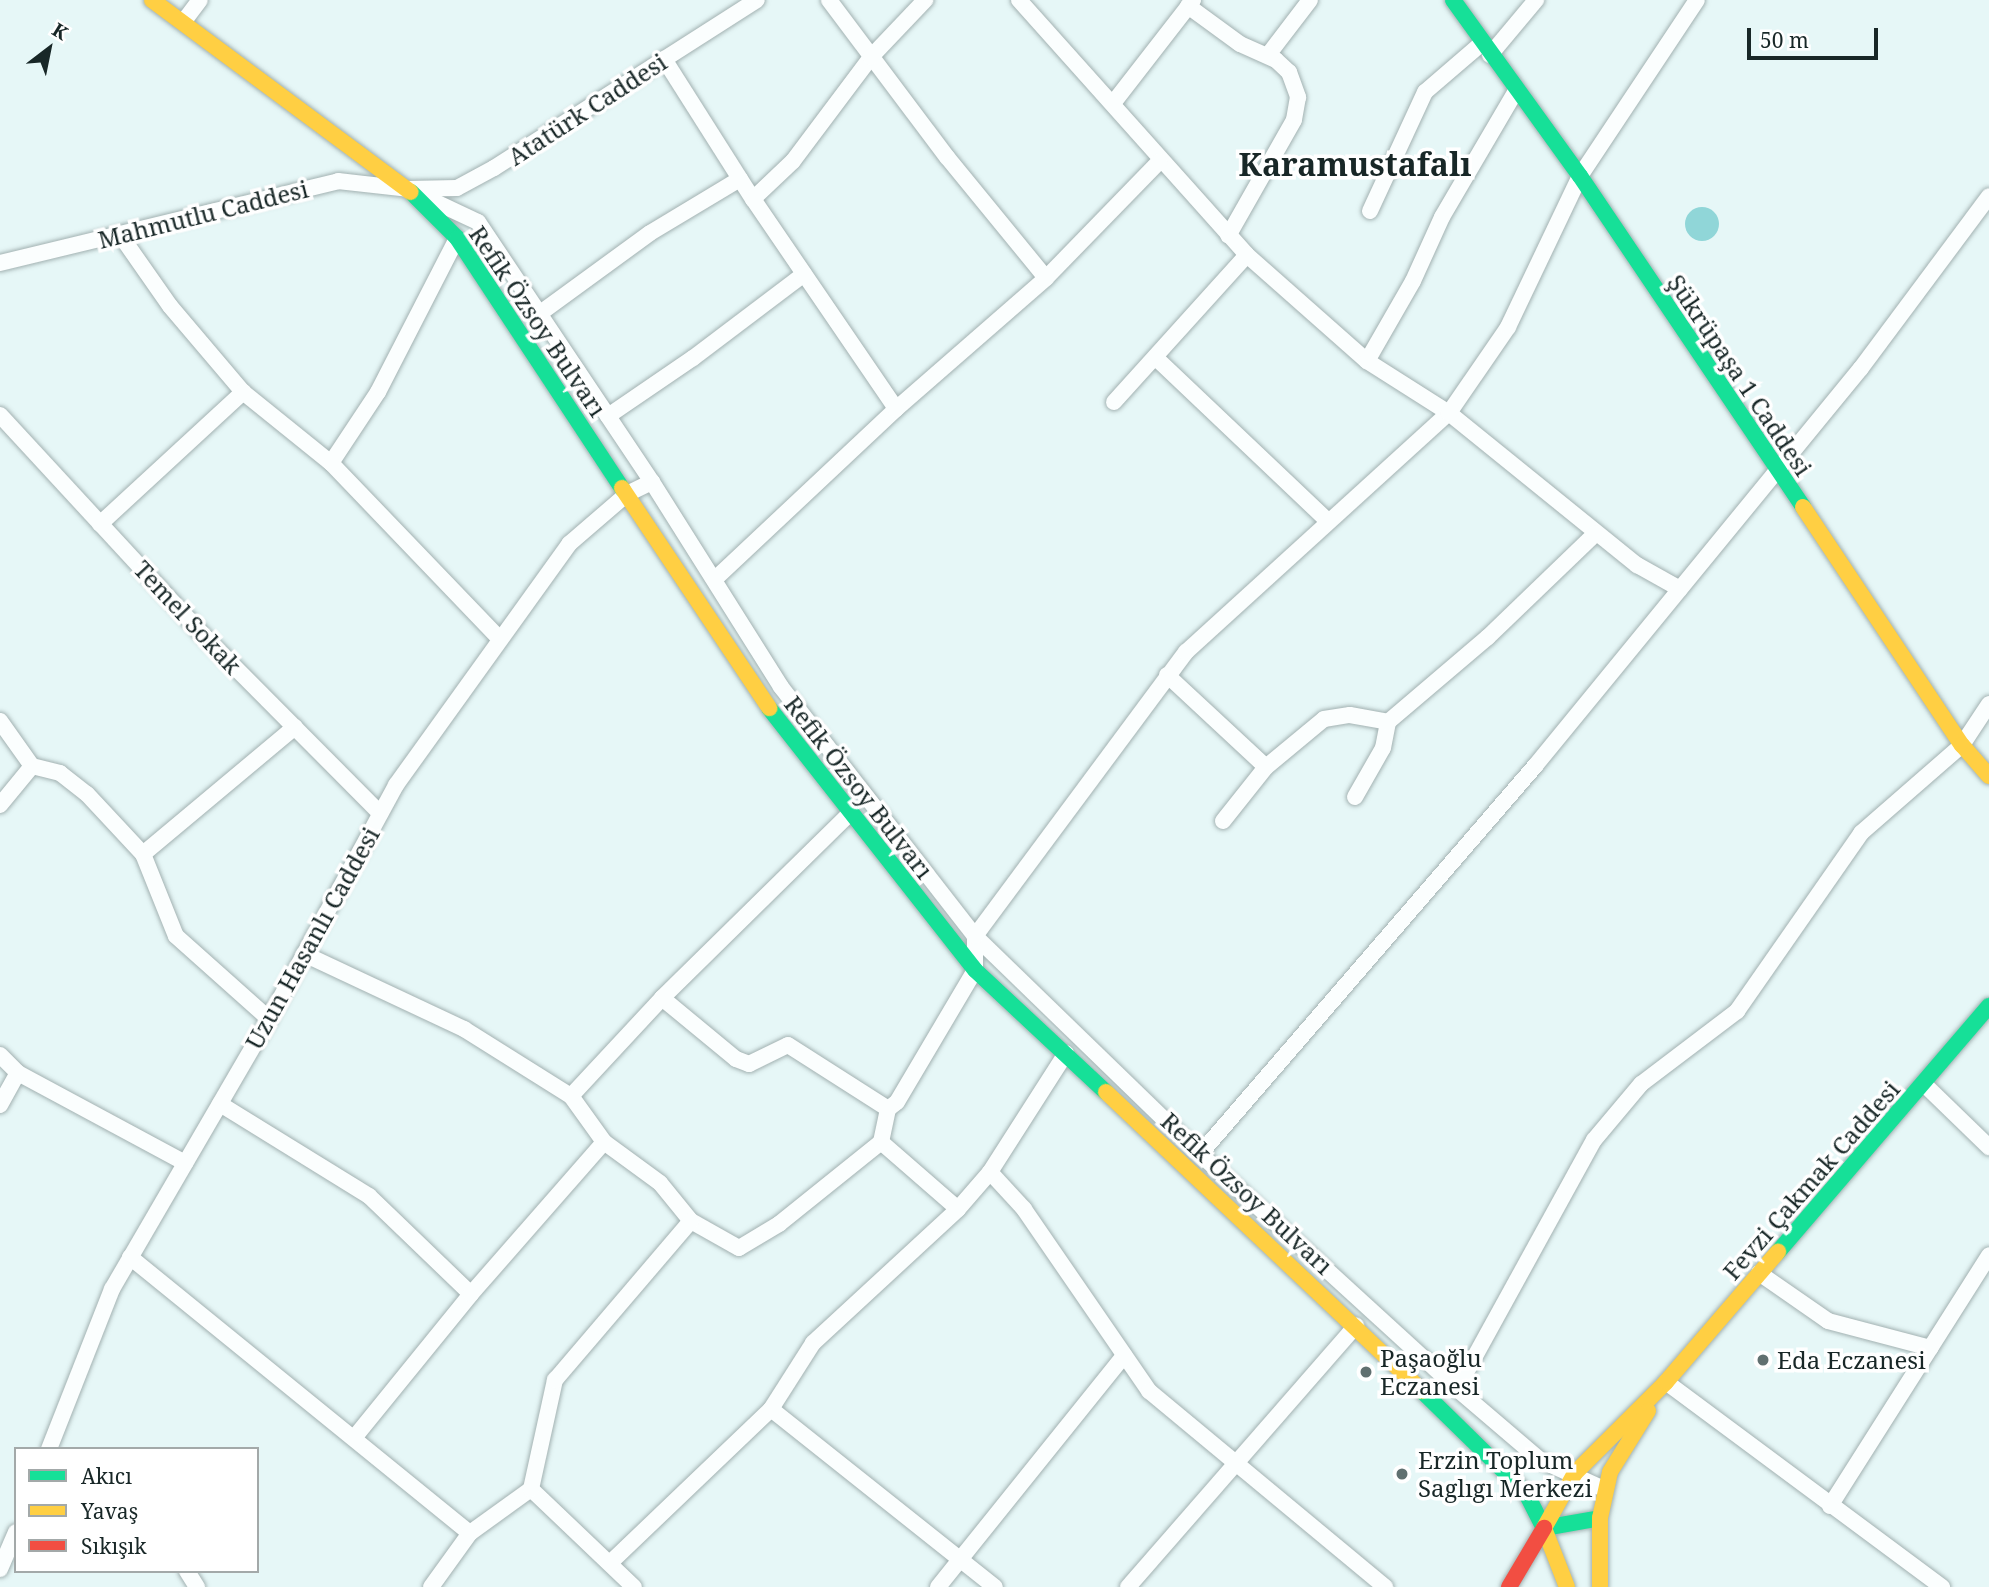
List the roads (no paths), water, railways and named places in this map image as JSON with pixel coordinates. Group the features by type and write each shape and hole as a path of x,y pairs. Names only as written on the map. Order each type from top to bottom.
{"street":[{"path":"152,0 408,189"},
{"path":"184,22 200,0"},
{"name":"Atatürk Caddesi","path":"408,189 457,188 757,0"},
{"path":"829,0 1046,278"},
{"path":"753,200 793,161 871,57 925,0"},
{"path":"1268,55 1310,0"},
{"name":"Şükrüpaşa 1 Caddesi","path":"1452,0 1580,176 1962,745 1989,776"},
{"path":"1370,211 1424,92 1486,49 1536,0"},
{"path":"304,954 464,1029 571,1096 604,1142 660,1183 691,1221 739,1248 779,1224 881,1142 888,1109 897,1102 975,970 975,936 1185,652 1449,413 1508,327 1580,176 1697,0"},
{"path":"1023,2 1114,102 1159,162 1247,255 1367,361 1449,413 1595,534 1637,565 1680,589"},
{"path":"1114,102 1190,3 1240,44 1268,55 1289,72 1295,83 1294,120 1228,236"},
{"path":"664,59 753,200 896,409"},
{"path":"1367,361 1413,281 1442,217 1516,91"},
{"path":"715,579 896,409 1046,278 1159,162"},
{"path":"539,314 650,233 740,179"},
{"name":"Mahmutlu Caddesi","path":"0,263 121,236 338,181 408,189"},
{"name":"Refik Özsoy Bulvarı","path":"408,189 457,238 765,703 849,814 975,970 1356,1326 1526,1493 1544,1528 1567,1587"},
{"name":"Refik Özsoy Bulvarı","path":"408,189 478,222 652,482 781,687 975,936 1200,1154 1457,1389 1540,1460 1575,1473 1606,1490"},
{"path":"1200,1154 1535,766 1861,368 1989,197"},
{"path":"121,236 170,306 243,392 331,463 499,638"},
{"path":"331,463 379,392 457,238"},
{"path":"1114,402 1247,255"},
{"path":"608,415 693,358 804,274"},
{"path":"1156,358 1328,521"},
{"path":"100,524 243,392"},
{"name":"Temel Sokak","path":"0,415 100,524 380,813"},
{"name":"Uzun Hasanlı Caddesi","path":"50,1447 112,1289 270,1018 380,813 499,638 569,544 627,494 652,482"},
{"path":"1355,797 1383,748 1388,722 1488,637 1595,534"},
{"path":"1167,675 1266,767"},
{"path":"1457,1389 1594,1140 1641,1084 1737,1011 1861,834 1962,745 1989,704"},
{"path":"1223,821 1266,767 1324,719 1350,715 1388,722"},
{"path":"0,720 32,766 60,773 88,793 142,854 176,936 270,1018"},
{"path":"142,854 295,727"},
{"path":"0,805 32,766"},
{"path":"571,1096 662,998 849,814"},
{"path":"662,998 736,1059 749,1064 788,1045 888,1109"},
{"name":"Fevzi Çakmak Caddesi","path":"1666,1382 1989,1006"},
{"path":"611,1562 771,1409 813,1343 958,1209 990,1172 1066,1053"},
{"path":"0,1055 18,1073 185,1163"},
{"path":"0,1105 18,1073"},
{"path":"1924,1084 1989,1147"},
{"path":"220,1104 369,1196 471,1294"},
{"path":"354,1438 471,1294 604,1142"},
{"path":"881,1142 958,1209"},
{"path":"990,1172 1024,1209 1149,1391 1235,1467 1385,1587"},
{"path":"431,1587 470,1533 531,1489 555,1380 691,1221"},
{"path":"1830,1506 1989,1255"},
{"path":"130,1257 470,1533"},
{"path":"1759,1273 1828,1321 1930,1349"},
{"path":"1128,1587 1356,1326"},
{"path":"937,1587 1124,1356"},
{"path":"1509,1587 1575,1473 1666,1382"},
{"path":"1600,1587 1600,1518 1610,1472 1666,1382"},
{"path":"1666,1382 1942,1587"},
{"path":"771,1409 995,1587"},
{"path":"531,1489 611,1562 634,1587"},
{"path":"1544,1528 1600,1518"},
{"path":"0,1569 14,1537"}],"water":[{"path":"1702,207 1714,212 1719,224 1714,236 1702,241 1690,236 1685,224 1690,212"}],"place":[{"name":"Eda Eczanesi","path":"1763,1360"},
{"name":"Paşaoğlu Eczanesi","path":"1366,1372"},
{"name":"Erzin Toplum Saglıgı Merkezi","path":"1402,1474"}],"district":[{"name":"Karamustafalı","path":"1355,164"}]}
